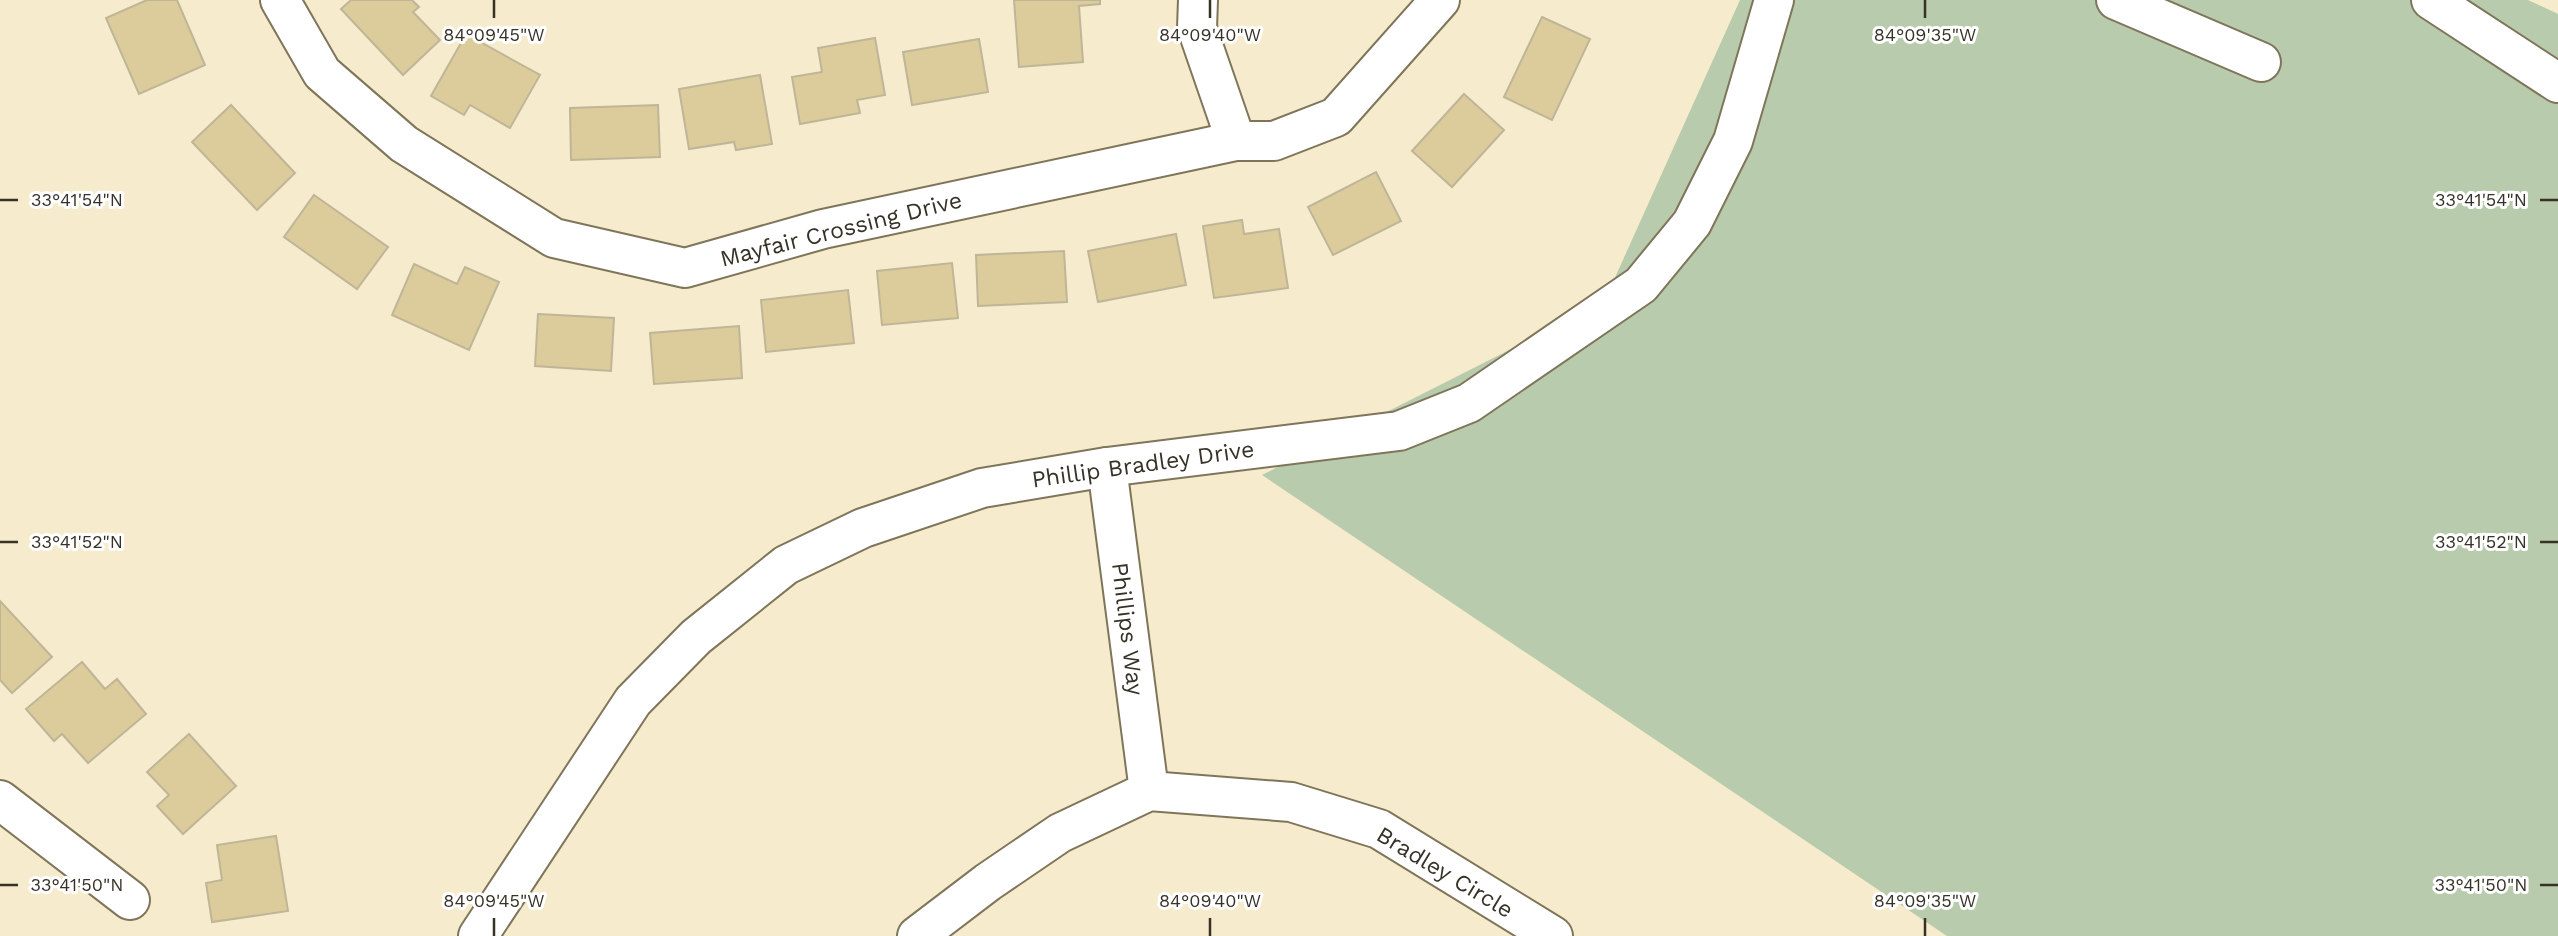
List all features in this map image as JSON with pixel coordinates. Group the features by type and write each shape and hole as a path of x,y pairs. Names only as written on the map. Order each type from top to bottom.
{"street":[{"name":"Mayfair Crossing Drive","path":"280,0 322,73 404,144 554,238 685,268 823,229 1236,141 1273,141 1336,117 1440,0"},
{"path":"1198,0 1197,28 1236,141"},
{"name":"Phillip Bradley Drive","path":"478,936 633,701 696,637 786,565 863,528 982,488 1107,467 1399,431 1469,403 1641,285 1692,223 1733,141 1774,0"},
{"path":"2116,0 2261,62"},
{"path":"2431,0 2558,83"},
{"name":"Phillips Way","path":"1107,467 1149,791"},
{"name":"Bradley Circle","path":"917,936 988,882 1060,833 1149,791 1291,802 1379,829 1553,936"},
{"path":"0,800 130,900"}],"green space":[{"path":"1740,0 2528,0 2558,14 2558,936 1947,936 1262,475 1604,302"}],"building":[{"path":"147,0 177,0 205,65 139,94 106,18"},
{"path":"351,0 412,0 419,7 413,12 440,40 403,75 341,9"},
{"path":"1014,0 1100,0 1100,4 1079,6 1083,62 1019,67"},
{"path":"1542,17 1590,39 1552,120 1504,97"},
{"path":"466,34 540,75 510,128 470,105 464,115 431,96"},
{"path":"875,38 885,95 857,100 860,113 800,124 792,77 822,72 818,48"},
{"path":"979,39 988,92 912,105 903,52"},
{"path":"760,75 772,144 736,150 734,142 689,149 679,89"},
{"path":"1464,94 1504,130 1452,187 1412,151"},
{"path":"231,105 295,173 257,210 192,142"},
{"path":"658,105 660,157 571,160 570,108"},
{"path":"1376,172 1401,221 1333,255 1308,207"},
{"path":"314,195 388,247 357,289 284,237"},
{"path":"1242,220 1244,234 1279,229 1288,288 1214,298 1203,226"},
{"path":"1176,234 1186,285 1098,302 1088,251"},
{"path":"1064,251 1067,302 978,306 976,255"},
{"path":"952,263 958,318 882,325 877,271"},
{"path":"414,264 457,284 465,267 499,282 469,350 392,315"},
{"path":"848,290 854,343 766,352 761,300"},
{"path":"538,314 614,318 611,371 535,366"},
{"path":"739,326 742,378 654,384 650,333"},
{"path":"0,601 52,657 12,693 0,680"},
{"path":"82,662 105,689 117,679 146,714 88,763 62,734 54,741 26,709"},
{"path":"189,734 236,786 183,834 157,806 169,795 147,772"},
{"path":"276,836 288,911 212,922 206,883 222,880 217,845"}]}
